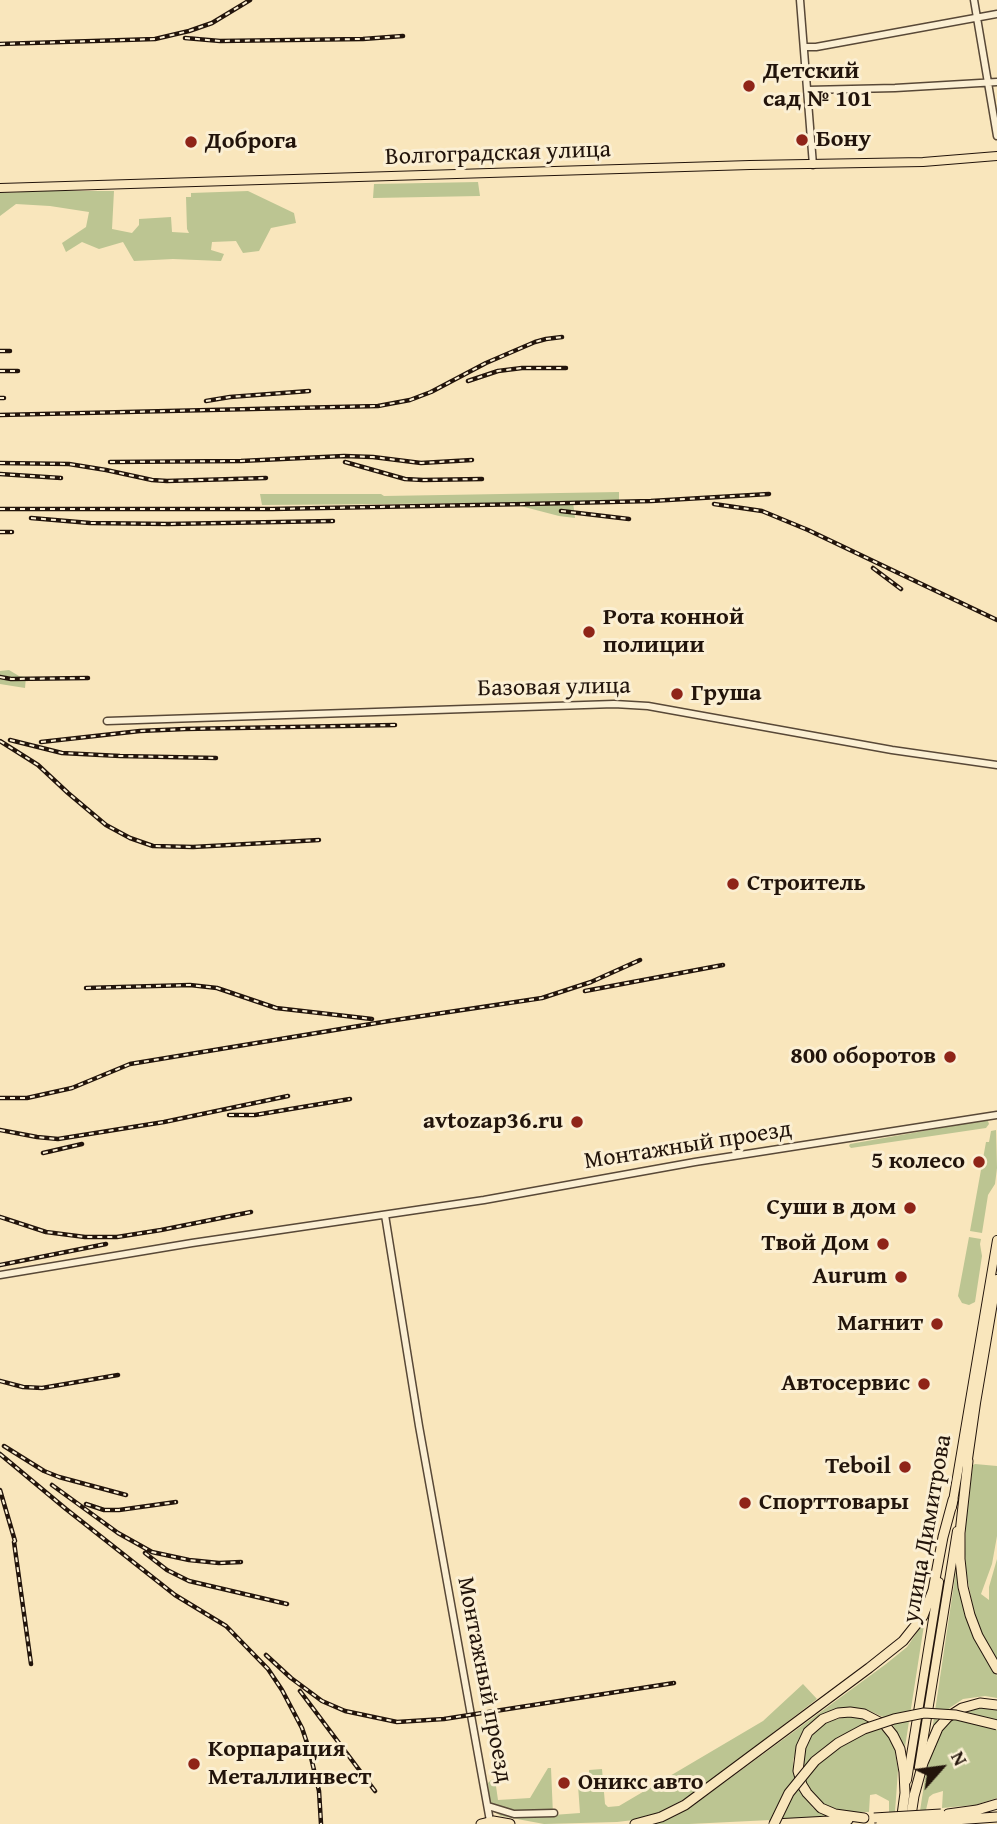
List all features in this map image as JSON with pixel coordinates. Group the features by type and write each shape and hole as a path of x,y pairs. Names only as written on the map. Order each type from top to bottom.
{"highway":[{"path":"968,1461 960,1533 963,1587 978,1636 997,1669"},
{"path":"635,1824 661,1817 685,1805 903,1641 923,1616 933,1590 953,1500"},
{"path":"909,1795 934,1734 943,1721 970,1704 997,1705"},
{"path":"873,1820 835,1814 821,1808 802,1785 798,1764 801,1746 808,1732 823,1719 838,1713 855,1712 885,1725 900,1749 909,1795"},
{"path":"997,1725 967,1717 924,1713 894,1718 864,1729 838,1743 815,1761 789,1793 774,1824 997,1815"},
{"name":"улица Димитрова","path":"906,1823 909,1795"},
{"path":"944,1818 997,1804"},
{"path":"944,1818 965,1824"},
{"path":"489,1823 510,1824"}],"main road":[{"name":"Волгоградская улица","path":"0,188 923,162 997,156"},
{"name":"улица Димитрова","path":"909,1795 953,1500 997,1240"},
{"name":"улица Димитрова","path":"909,1795 997,1279"}],"street":[{"path":"800,0 813,165"},
{"path":"974,0 997,136"},
{"path":"804,47 997,14"},
{"path":"808,90 997,82"},
{"name":"Базовая улица","path":"107,721 614,704 648,706 892,750 997,765"},
{"name":"Монтажный проезд","path":"0,1275 192,1243 484,1200 695,1162 997,1115"},
{"name":"Монтажный проезд","path":"385,1215 489,1823"},
{"path":"488,1806 514,1814 554,1813"}],"green space":[{"path":"478,182 480,196 373,198 374,184"},
{"path":"114,191 112,229 132,233 139,225 139,219 171,217 172,232 189,233 186,197 191,197 191,193 248,191 294,213 296,223 271,228 259,251 243,253 236,241 212,242 211,250 224,254 221,261 134,261 123,242 99,249 82,242 66,252 62,243 86,227 89,212 16,204 0,216 0,193"},
{"path":"619,492 619,500 573,502 575,518 509,503 262,505 260,494 384,496"},
{"path":"9,670 26,677 25,688 0,684 0,671"},
{"path":"986,1120 989,1124 986,1128 851,1148 849,1146 850,1144"},
{"path":"996,1130 995,1184 988,1195 982,1233 970,1231 986,1142 989,1142 991,1131"},
{"path":"969,1237 981,1239 982,1256 975,1302 969,1305 962,1303 958,1296"},
{"path":"975,1464 997,1466 997,1536 992,1564 981,1594 989,1600 989,1587 997,1559 997,1661 975,1618 966,1571 966,1518"},
{"path":"957,1564 970,1627 997,1676 997,1698 985,1696 963,1699 938,1719 932,1731"},
{"path":"922,1625 905,1747 893,1725 883,1717 856,1708 841,1708 828,1713 799,1739 793,1761 799,1788 813,1808 832,1817 655,1824 691,1807 886,1664 907,1647"},
{"path":"803,1684 817,1699 692,1795 656,1814 617,1822 544,1824 501,1816 493,1811 490,1804 488,1783 491,1780 495,1779 498,1800 530,1798 548,1768 551,1768 553,1815 580,1813 578,1785 589,1785 589,1770 602,1769 605,1804 608,1807 619,1806 763,1721"},
{"path":"969,1708 997,1709 997,1798 975,1805 942,1808 943,1791 929,1797 926,1810 920,1811 931,1754 940,1733 949,1722"},
{"path":"851,1716 870,1720 887,1734 894,1746 898,1770 895,1812 889,1813 889,1801 876,1794 870,1795 869,1812 832,1809 813,1796 805,1782 802,1766 804,1750 810,1737 825,1722"}],"railway":[{"path":"0,44 155,39 212,23 250,0"},
{"path":"185,38 220,41 403,36"},
{"path":"0,415 378,406 410,400 535,342 562,337"},
{"path":"0,351 10,351"},
{"path":"468,381 498,371 566,368"},
{"path":"0,371 18,371"},
{"path":"206,401 309,391"},
{"path":"110,462 241,461 344,456 421,463 472,460"},
{"path":"345,462 405,479 482,479"},
{"path":"0,463 69,464 167,481 266,478"},
{"path":"0,474 61,478"},
{"path":"0,509 272,509 651,501 769,494"},
{"path":"714,504 762,511 808,530 997,620"},
{"path":"561,511 629,519"},
{"path":"31,518 90,523 168,524 333,521"},
{"path":"0,532 12,532"},
{"path":"873,568 901,589"},
{"path":"0,677 88,678"},
{"path":"41,742 140,731 395,725"},
{"path":"10,740 62,753 216,758"},
{"path":"0,741 38,765 106,825 153,846 193,847 319,840"},
{"path":"0,1098 27,1098 72,1088 130,1064 542,998 591,982 640,960"},
{"path":"585,991 723,965"},
{"path":"86,988 190,985 217,988 276,1008 372,1019"},
{"path":"0,1130 58,1139 164,1122 288,1096"},
{"path":"229,1115 255,1115 350,1099"},
{"path":"43,1153 82,1144"},
{"path":"0,1217 46,1232 85,1237 117,1237 251,1212"},
{"path":"0,1265 106,1244"},
{"path":"0,1381 23,1387 42,1388 118,1375"},
{"path":"4,1446 44,1471 126,1495"},
{"path":"0,1454 175,1595 226,1626 268,1669 302,1728 319,1791 321,1824"},
{"path":"52,1485 118,1533 152,1552 189,1560 241,1562"},
{"path":"0,1490 15,1541 31,1664"},
{"path":"86,1504 104,1510 119,1510 176,1502"},
{"path":"145,1553 167,1570 189,1581 287,1604"},
{"path":"266,1655 322,1701 345,1711 397,1722 444,1719 674,1683"},
{"path":"300,1691 375,1791"}],"place":[{"name":"Детский сад № 101","path":"749,86"},
{"name":"Бону","path":"802,140"},
{"name":"Доброга","path":"191,142"},
{"name":"Рота конной полиции","path":"589,632"},
{"name":"Груша","path":"677,694"},
{"name":"Строитель","path":"733,884"},
{"name":"800 оборотов","path":"950,1057"},
{"name":"avtozap36.ru","path":"577,1122"},
{"name":"5 колесо","path":"979,1162"},
{"name":"Суши в дом","path":"910,1208"},
{"name":"Твой Дом","path":"883,1244"},
{"name":"Aurum","path":"901,1277"},
{"name":"Магнит","path":"937,1324"},
{"name":"Автосервис","path":"924,1384"},
{"name":"Teboil","path":"905,1467"},
{"name":"Спорттовары","path":"745,1503"},
{"name":"Kорпарация Металлинвест","path":"194,1764"},
{"name":"Оникс авто","path":"564,1783"}]}
